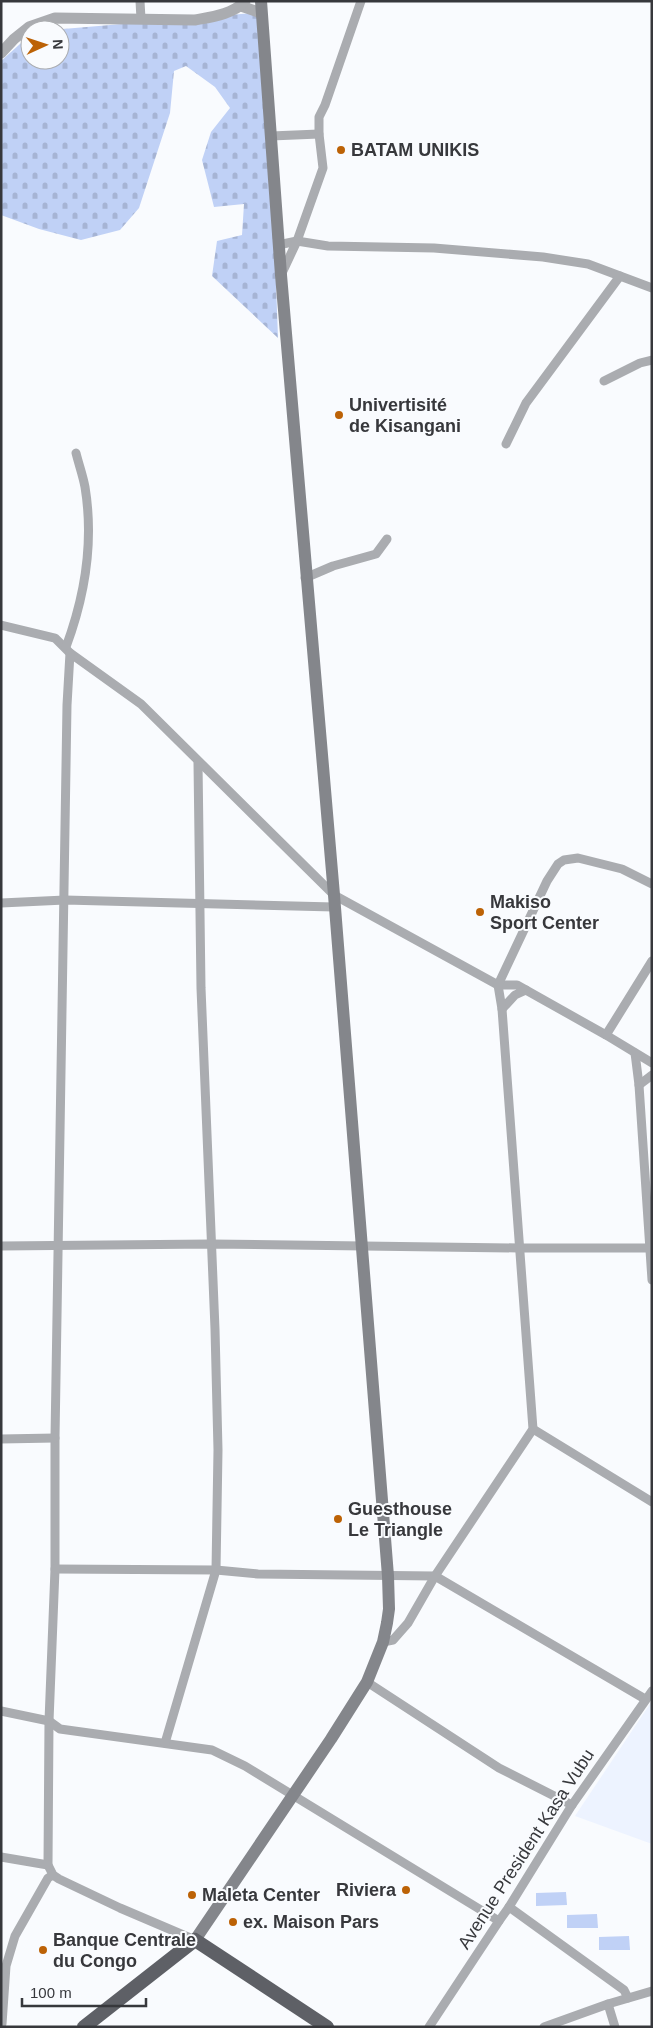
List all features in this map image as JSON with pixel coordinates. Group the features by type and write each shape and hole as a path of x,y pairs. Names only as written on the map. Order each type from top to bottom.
{"highway":[{"path":"84,2027 195,1940 327,2027"}],"main road":[{"path":"195,1940 331,1739 367,1682 382,1642 389,1609 388,1576 334,901 278,245 261,7"}],"street":[{"path":"140,1 141,20"},
{"path":"281,276 297,241 323,168 319,117 325,105 361,1"},
{"path":"1,53 29,27 55,18 195,20 215,16 243,4 261,7"},
{"path":"270,136 319,134"},
{"path":"278,245 297,241 328,246 434,248 543,257 588,264 652,288"},
{"path":"506,444 526,403 620,276"},
{"path":"604,381 652,360"},
{"path":"76,454 85,487 88,542 86,572 78,615 68,650 59,1246 54,1438 55,1569 49,1720 48,1864 53,1875 120,1908 195,1940"},
{"path":"306,578 333,566 376,554 386,540"},
{"path":"1,624 55,638 68,650 141,704 334,901 498,985 517,985 652,1063"},
{"path":"165,1743 216,1570 217,1441 199,903 198,763"},
{"path":"382,1642 394,1640 408,1623 435,1576 533,1429 502,1009 498,985 547,881 558,864 564,860 578,858 622,869 652,884"},
{"path":"1,904 65,900 199,903 334,901"},
{"path":"606,1035 651,963"},
{"path":"502,1009 515,995 526,990"},
{"path":"634,1053 639,1085 652,1280"},
{"path":"639,1085 652,1075"},
{"path":"1,1246 211,1244 651,1248"},
{"path":"533,1429 652,1502"},
{"path":"1,1439 54,1438"},
{"path":"55,1569 216,1570 258,1574 435,1576 648,1695"},
{"path":"367,1682 499,1768 572,1805"},
{"name":"Avenue President Kasa Vubu","path":"429,2027 509,1907 572,1805 648,1695"},
{"path":"1,1712 49,1720 60,1729 212,1750 245,1766 498,1921"},
{"path":"1,1857 48,1864"},
{"path":"2,2024 6,1966 15,1936 48,1878 53,1875"},
{"path":"509,1907 624,1990 628,1998"},
{"path":"544,2027 608,2004 652,1991"},
{"path":"608,2004 615,2027"}],"shaded area":[{"path":"652,1701 652,1844 575,1816"}],"green space":[{"path":"266,12 278,338 212,276 217,241 242,235 244,204 214,207 202,160 211,132 230,108 215,87 186,66 174,71 170,113 139,208 120,230 81,240 39,229 1,215 1,61 20,44 20,70 70,70 70,28"},
{"path":"566,1892 567,1905 536,1906 536,1893"},
{"path":"597,1914 598,1928 567,1928 567,1915"},
{"path":"629,1936 630,1950 599,1950 599,1937"}],"place":[{"name":"BATAM UNIKIS","path":"341,150"},
{"name":"Univertisité de Kisangani","path":"339,415"},
{"name":"Makiso Sport Center","path":"480,912"},
{"name":"Guesthouse Le Triangle","path":"338,1519"},
{"name":"Riviera","path":"406,1890"},
{"name":"Maleta Center","path":"192,1895"},
{"name":"ex. Maison Pars","path":"233,1922"},
{"name":"Banque Centrale du Congo","path":"43,1950"}]}
